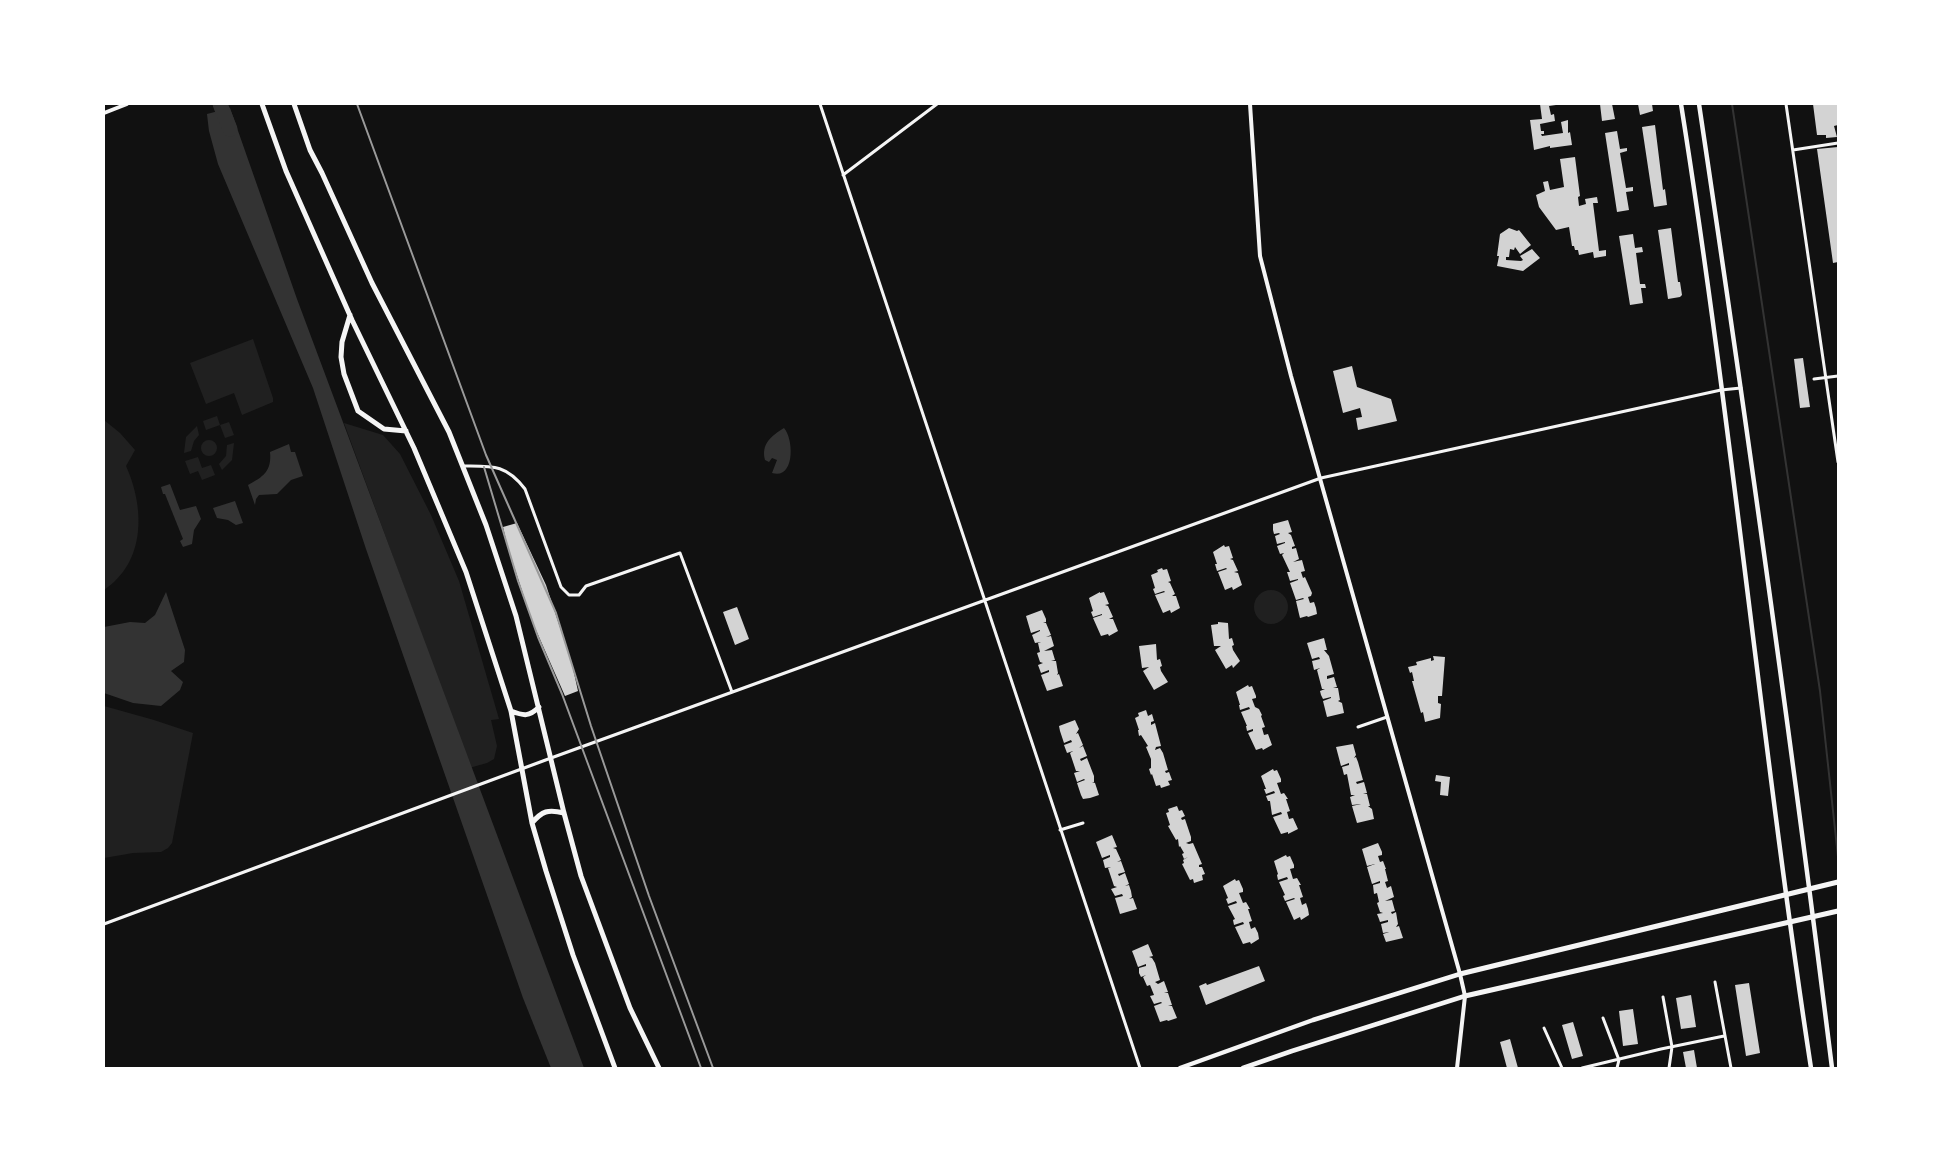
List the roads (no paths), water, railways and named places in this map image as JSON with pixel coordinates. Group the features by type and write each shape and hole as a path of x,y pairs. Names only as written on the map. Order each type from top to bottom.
{"main road":[{"path":"262,104 286,171 350,315 406,431 466,572 512,711 532,823 573,955 615,1068"},
{"path":"294,104 310,150 372,283 449,432 486,525 516,616 581,876 626,997 659,1068"},
{"path":"1681,104 1710,294 1788,922 1810,1068"},
{"path":"1699,104 1814,916 1832,1068"},
{"path":"350,315 340,357 358,411 384,429 406,431"},
{"path":"512,711 524,716 532,715 539,707"},
{"path":"532,823 541,813 550,809 564,813"},
{"path":"1180,1068 1313,1020 1461,974 1835,883"},
{"path":"1243,1068 1465,996 1838,911"}],"street":[{"path":"104,113 127,104"},
{"path":"820,104 1140,1068"},
{"path":"843,175 937,104"},
{"path":"1250,104 1260,256 1291,376 1461,974 1465,996 1457,1068"},
{"path":"1786,104 1839,462"},
{"path":"1792,150 1839,143"},
{"path":"1814,379 1839,376"},
{"path":"104,924 550,758 1321,478 1721,390 1741,388"},
{"path":"463,466 496,466 519,481 525,489 561,587 569,595 579,595 585,586 680,553 732,692"},
{"path":"1358,727 1387,717"},
{"path":"1060,830 1083,823"},
{"path":"1715,982 1731,1068"},
{"path":"1663,997 1672,1047 1670,1068"},
{"path":"1603,1018 1618,1060 1617,1068"},
{"path":"1544,1028 1562,1068"},
{"path":"1582,1068 1724,1036"}],"waterway":[{"path":"220,104 230,129"},
{"path":"1732,104 1820,691 1838,857"}],"railway":[{"path":"357,104 486,455 556,613 591,726 649,896 713,1068"},
{"path":"484,467 518,581 538,637 562,694 701,1068"}]}
